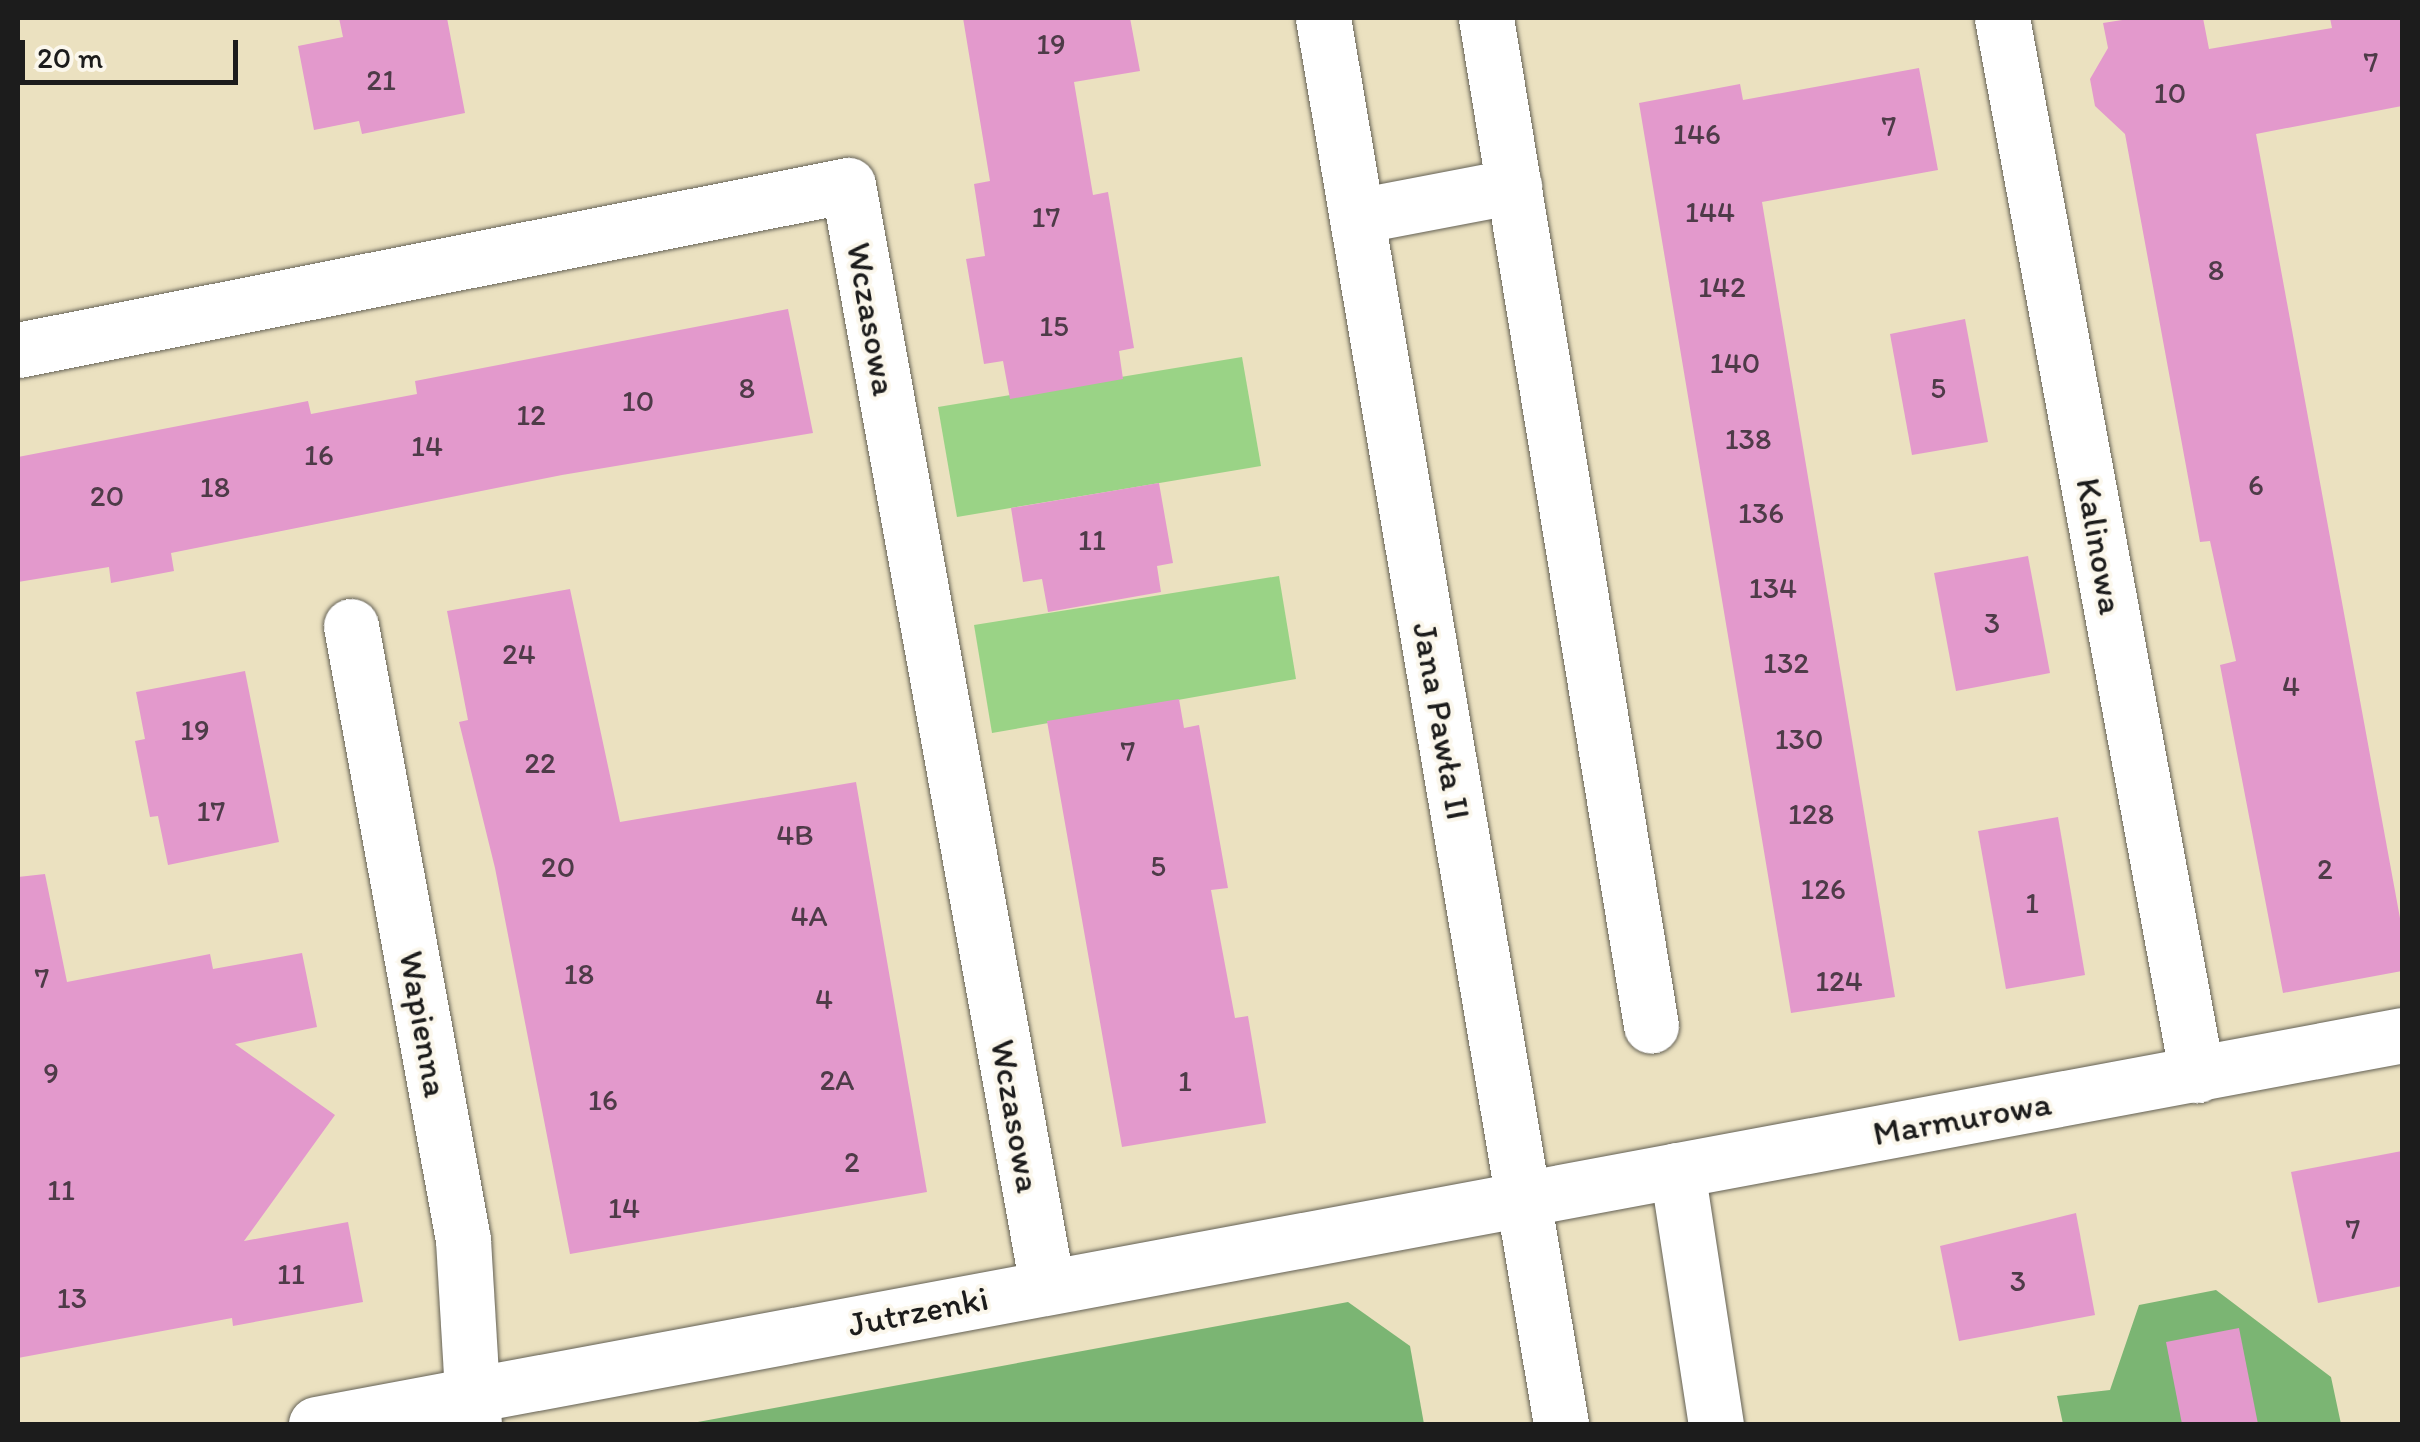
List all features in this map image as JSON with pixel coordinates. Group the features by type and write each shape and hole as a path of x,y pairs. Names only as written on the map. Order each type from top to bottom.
{"street":[{"name":"Jana Pawła II","path":"1323,18 1561,1424"},
{"path":"1486,18 1651,1026"},
{"name":"Kalinowa","path":"2002,18 2198,1075"},
{"name":"Wczasowa","path":"18,350 848,185 1047,1286"},
{"path":"1356,216 1514,186"},
{"name":"Wapienna","path":"351,626 463,1240 474,1410"},
{"name":"Marmurowa","path":"1521,1200 2402,1035"},
{"path":"1676,1170 1716,1424"},
{"name":"Jutrzenki","path":"316,1424 474,1410 1047,1286 1521,1200"}],"green space":[{"path":"1242,357 1261,466 957,517 938,407"},
{"path":"1279,576 1296,679 992,733 974,625"},
{"path":"2216,1290 2331,1377 2341,1424 2063,1424 2057,1396 2110,1390 2139,1305"},
{"path":"1348,1302 1410,1346 1424,1424 687,1424"}],"building":[{"path":"339,18 447,18 465,113 362,134 359,121 314,130 298,46 343,37"},
{"path":"963,18 1130,18 1140,71 1074,82 1093,195 1108,192 1134,348 1119,351 1123,379 1010,399 1003,361 984,364 966,259 985,256 974,184 990,181"},
{"path":"2135,18 2203,18 2209,49 2332,28 2330,18 2402,18 2402,106 2256,134 2402,929 2402,971 2283,993 2220,665 2236,661 2210,541 2200,542 2125,134 2095,106 2090,79 2108,48 2103,23"},
{"path":"1919,68 1938,170 1762,202 1895,997 1791,1013 1639,103 1740,84 1743,100"},
{"path":"788,309 813,433 562,475 171,553 174,571 111,583 109,567 18,582 18,457 308,401 311,414 417,394 415,381"},
{"path":"1965,319 1988,442 1912,455 1890,334"},
{"path":"1159,483 1173,563 1157,566 1161,592 1048,612 1042,579 1023,582 1011,508"},
{"path":"2028,556 2050,673 1956,691 1934,573"},
{"path":"570,589 620,822 856,782 927,1192 570,1254 495,868 459,722 468,720 447,611"},
{"path":"245,671 279,842 168,865 158,816 150,817 135,741 145,739 136,692"},
{"path":"1179,699 1184,728 1199,725 1228,888 1211,890 1235,1018 1248,1016 1266,1123 1122,1147 1047,721"},
{"path":"2058,817 2085,975 2006,989 1978,831"},
{"path":"45,874 67,982 210,954 213,969 302,953 317,1027 235,1044 335,1115 244,1241 348,1222 363,1302 233,1326 232,1318 18,1358 18,877"},
{"path":"2402,1151 2402,1286 2318,1303 2291,1172"},
{"path":"2076,1213 2095,1315 1959,1341 1940,1246"},
{"path":"2239,1328 2258,1424 2182,1424 2166,1342"}]}
